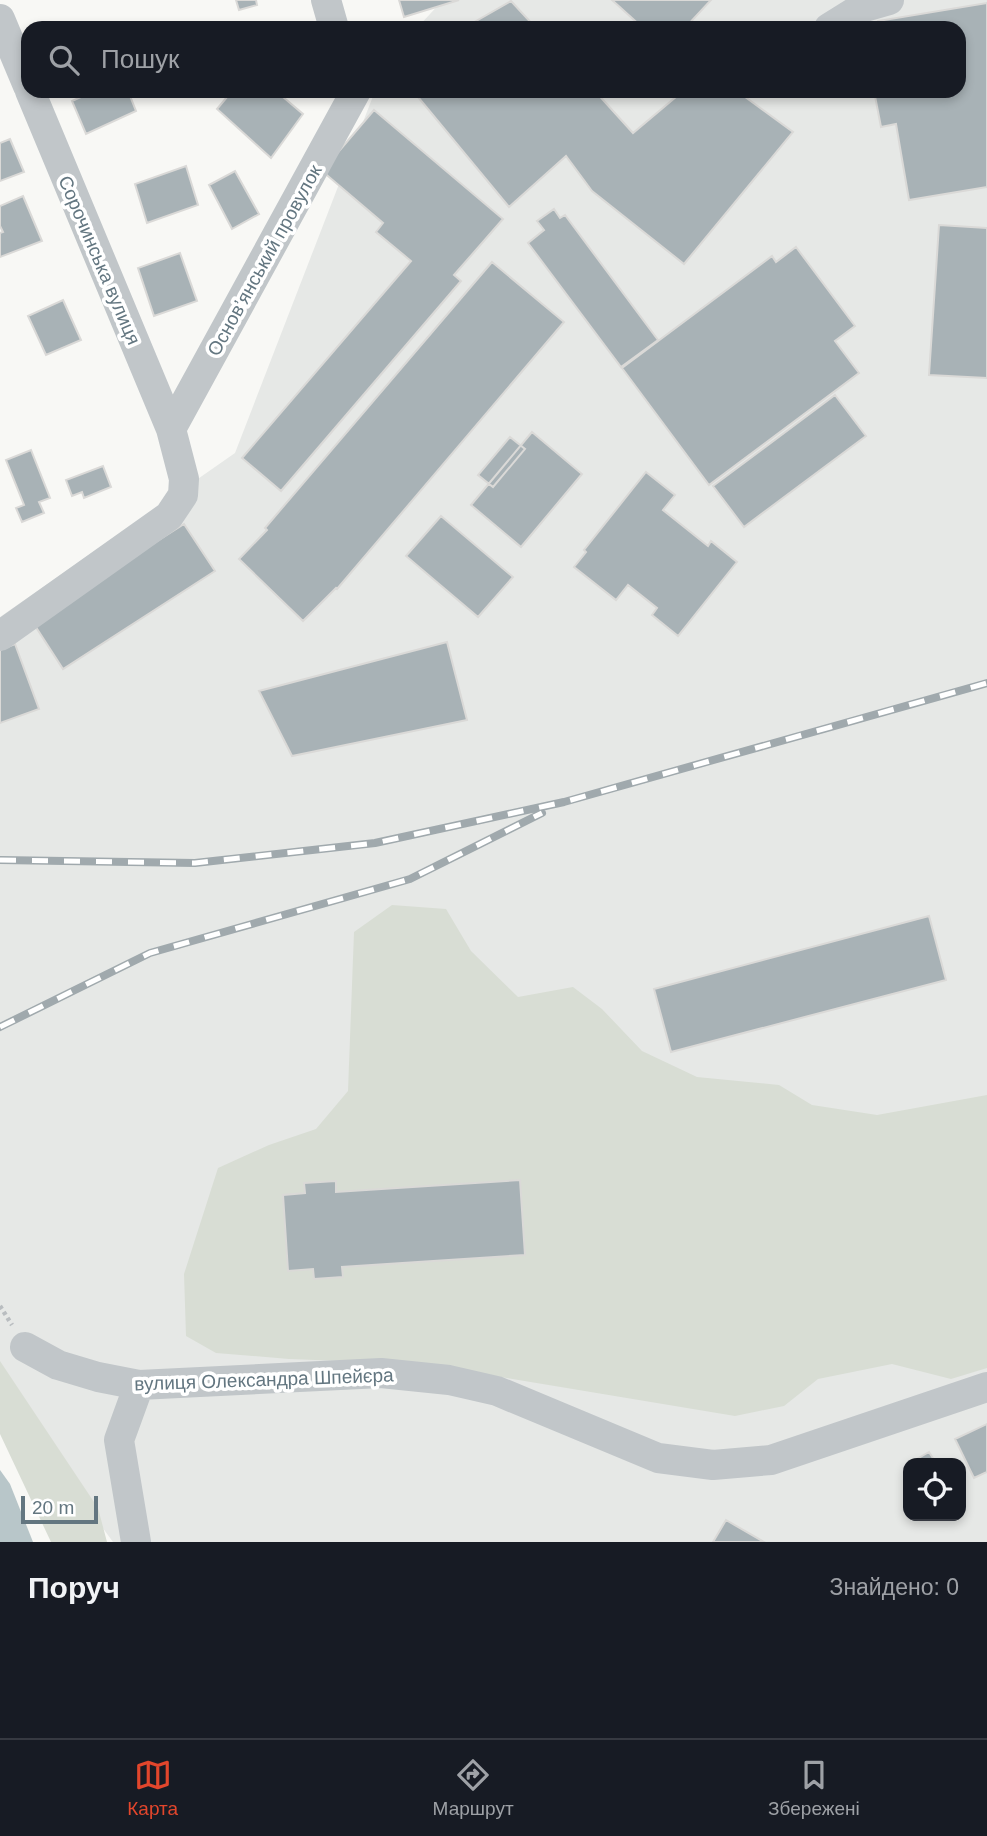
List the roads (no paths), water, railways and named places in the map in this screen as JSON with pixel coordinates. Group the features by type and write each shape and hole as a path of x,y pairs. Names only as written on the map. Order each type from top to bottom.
{"street":[{"path":"326,0 332,21"},
{"path":"840,21 861,8 889,0"},
{"name":"Сорочинська вулиця","path":"0,19 21,70"},
{"name":"Сорочинська вулиця","path":"0,636 169,516 183,495 184,479 171,429 33,98"},
{"name":"Основ’янський провулок","path":"171,429 352,98"},
{"name":"вулиця Олександра Шпейєра","path":"25,1347 58,1365 139,1385 381,1373 449,1380 497,1391 658,1458 713,1465 771,1460 987,1387"},
{"path":"136,1542 119,1440 139,1385"}],"railway":[{"path":"0,860 195,863 375,843 564,802 987,683"},
{"path":"0,1027 150,953 410,879 542,813"}]}
